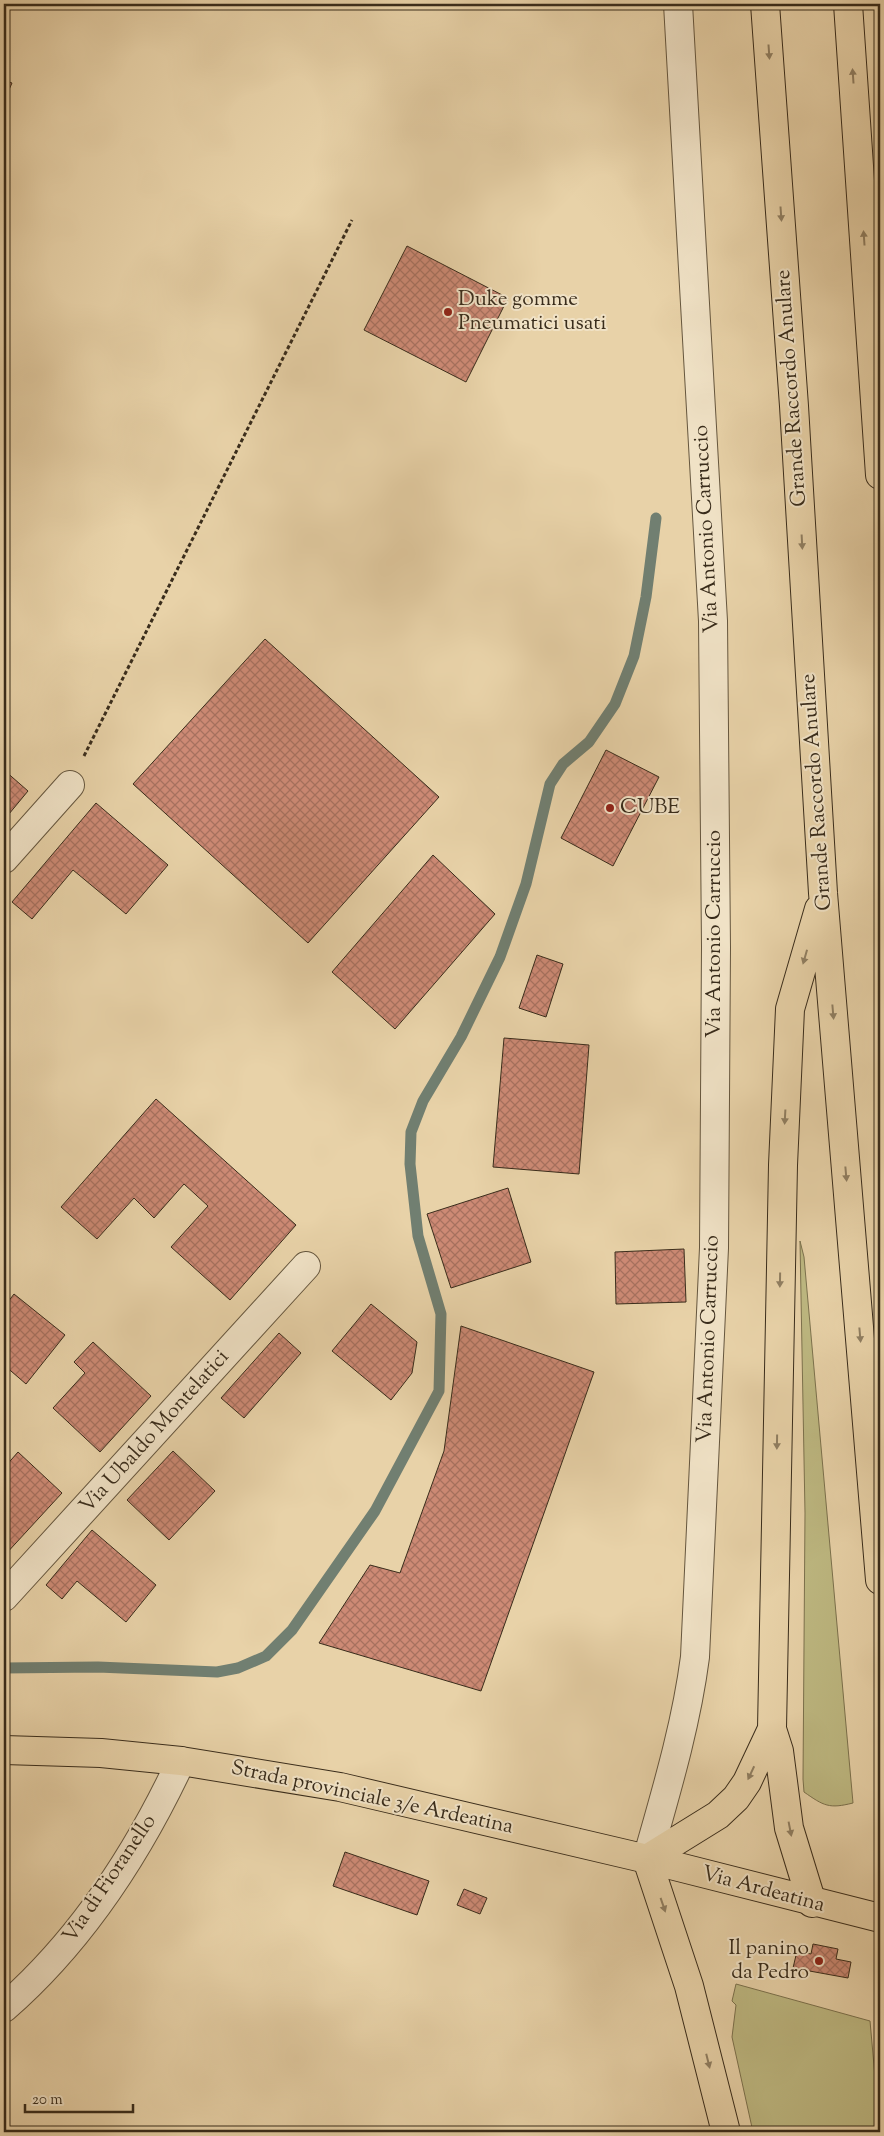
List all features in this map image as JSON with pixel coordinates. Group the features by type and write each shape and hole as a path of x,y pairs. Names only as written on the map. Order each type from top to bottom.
{"main road":[{"name":"Grande Raccordo Anulare","path":"766,4 794,406 823,893 880,1580"},
{"path":"848,4 880,475"},
{"path":"812,1902 789,1828 779,1751 772,1729 782,1164 790,1009 823,893"},
{"path":"726,2132 689,1986 647,1859 718,1814 736,1798 747,1782 772,1729"},
{"name":"Strada provinciale 3/e Ardeatina","path":"9,1750 101,1753 181,1761 340,1787 647,1859"},
{"name":"Via Ardeatina","path":"647,1859 880,1918"}],"street":[{"name":"Via Antonio Carruccio","path":"647,1859 675,1760 691,1688 695,1657 714,1248 716,947 712,621 678,4"},
{"path":"4,860 70,785"},
{"name":"Via Ubaldo Montelatici","path":"4,1597 306,1266"},
{"name":"Via di Fioranello","path":"4,2008 23,1992 66,1946 99,1904 148,1827 181,1761"}],"path":[{"path":"70,785 352,220"}],"shaded area":[{"path":"800,1241 804,1257 853,1803 838,1806 822,1803 804,1792 803,1779 805,1513"},
{"path":"736,1984 870,2021 880,2132 753,2132 732,2037 736,2005 732,2001"}],"building":[{"path":"4,80 12,83 4,101"},
{"path":"407,246 508,298 466,382 364,330"},
{"path":"265,639 439,797 308,943 133,784"},
{"name":"CUBE","path":"606,750 659,777 613,866 561,838"},
{"path":"4,770 28,791 4,820"},
{"path":"96,803 168,865 126,914 73,870 32,919 12,902"},
{"path":"433,855 495,914 395,1029 332,972"},
{"path":"537,955 563,964 546,1017 519,1008"},
{"path":"504,1038 589,1045 579,1174 493,1167"},
{"path":"156,1099 296,1225 230,1300 171,1247 208,1206 184,1184 154,1218 134,1198 97,1239 61,1207"},
{"path":"508,1188 531,1262 451,1288 427,1214"},
{"path":"684,1249 686,1302 616,1304 615,1252"},
{"path":"14,1294 65,1335 26,1384 4,1365 4,1307"},
{"path":"371,1304 417,1342 412,1373 391,1400 332,1351"},
{"path":"461,1326 594,1372 481,1691 319,1643 370,1565 400,1573 444,1451"},
{"path":"279,1333 301,1353 244,1418 221,1398"},
{"path":"93,1342 151,1396 100,1452 53,1408 85,1373 74,1362"},
{"path":"173,1451 215,1491 169,1540 127,1500"},
{"path":"18,1452 62,1493 4,1556 4,1468"},
{"path":"92,1530 156,1585 126,1622 77,1581 62,1599 46,1585"},
{"path":"345,1852 429,1881 417,1915 333,1886"},
{"path":"464,1889 487,1898 480,1914 457,1905"},
{"name":"Il panino da Pedro","path":"813,1944 838,1949 836,1959 851,1962 848,1978 793,1968 797,1951 811,1954"}],"waterway":[{"path":"4,1668 98,1667 217,1672 238,1668 266,1656 292,1630 375,1511 439,1391 441,1314 418,1236 410,1164 411,1132 423,1101 461,1037 500,957 526,884 550,784 563,764 589,742 615,704 634,656 646,597 656,518"}],"place":[{"name":"Duke gomme Pneumatici usati","path":"448,312"},
{"name":"CUBE","path":"610,808"},
{"name":"Il panino da Pedro","path":"819,1961"}]}
